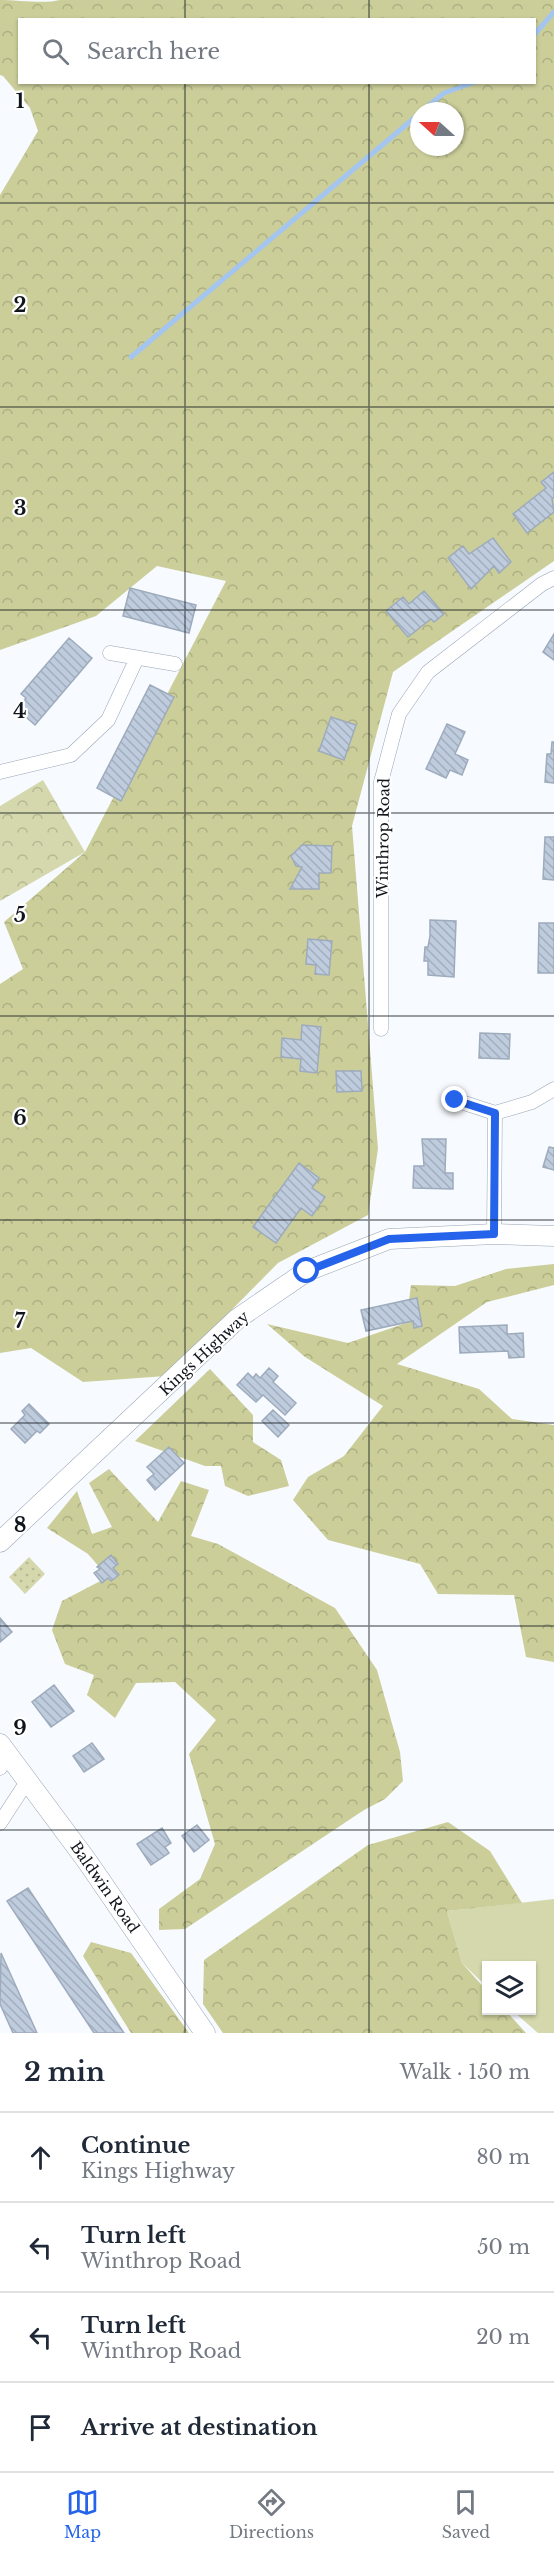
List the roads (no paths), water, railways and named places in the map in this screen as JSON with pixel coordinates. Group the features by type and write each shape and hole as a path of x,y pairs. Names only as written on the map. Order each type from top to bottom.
{"street":[{"name":"Winthrop Road","path":"381,1029 381,782 399,714 428,672 542,584 554,578"},
{"path":"110,653 175,664"},
{"path":"0,772 71,755 108,720 138,658"},
{"path":"455,1100 495,1113 532,1102 554,1089"},
{"path":"494,1234 495,1113"},
{"name":"Kings Highway","path":"0,1542 237,1319 307,1271 389,1239 494,1234 554,1236"},
{"name":"Baldwin Road","path":"3,1756 28,1780 164,1971 205,2033"},
{"path":"0,1822 28,1780"}],"waterway":[{"path":"536,33 554,12"},
{"path":"433,102 444,93 469,84"},
{"path":"131,357 410,122"}]}
